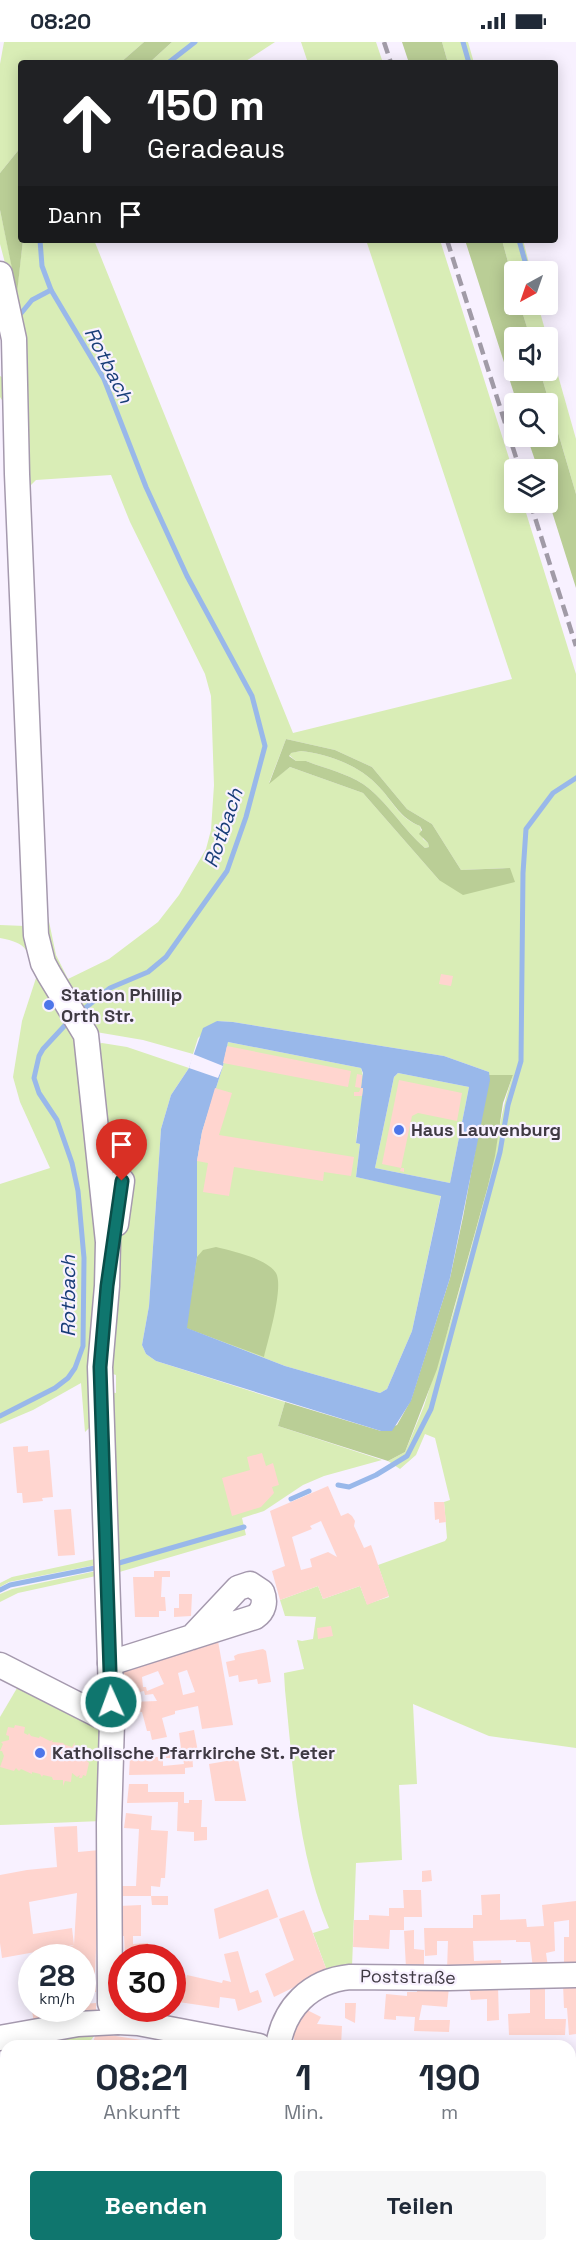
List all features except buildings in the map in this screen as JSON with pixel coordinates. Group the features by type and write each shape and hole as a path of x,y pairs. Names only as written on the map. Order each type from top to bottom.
{"street":[{"path":"0,273 13,333 36,928 43,963 87,1038 109,1262 100,1367 112,1722 109,1944"},
{"path":"107,1286 122,1181"},
{"path":"110,1663 192,1637"},
{"path":"0,1665 112,1722"},
{"name":"Poststraße","path":"279,2040 281,2029 292,2007 313,1989 337,1978 576,1975"},
{"path":"0,2038 78,2024 118,2022 138,2023 227,2040"}],"green space":[{"path":"4,42 144,42 123,60 18,60 18,151 0,173 0,64"},
{"path":"144,42 172,42 152,60 123,60"},
{"path":"172,42 275,42 248,60 152,60"},
{"path":"301,42 376,42 382,60 307,60"},
{"path":"402,42 442,42 447,60 408,60"},
{"path":"442,42 468,42 473,60 447,60"},
{"path":"18,151 18,243 23,243 17,293 0,210 0,173"},
{"path":"0,210 17,290 23,243 95,243 293,733 512,679 367,243 441,243 509,459 504,459 504,513 526,513 576,674 576,1748 489,1736 413,1704 417,1784 399,1785 402,1860 356,1863 352,1967 327,1971 313,1933 329,1928 310,1871 298,1811 291,1751 284,1673 304,1669 297,1640 313,1639 316,1617 285,1616 280,1600 318,1586 323,1599 360,1586 367,1604 389,1597 378,1565 445,1541 447,1538 444,1502 450,1500 435,1438 425,1434 416,1455 400,1469 388,1461 405,1452 424,1406 454,1310 488,1186 513,1075 489,1075 489,1072 444,1056 233,1022 217,1021 198,1038 193,1054 143,1040 96,1032 76,1005 46,941 14,297 0,244","holes":["111,475 130,522 205,674 211,696 214,785 211,830 206,849 179,895 158,922 109,959 68,979 56,955 46,907 28,488 36,480","286,739 335,750 372,767 407,809 432,824 461,870 509,868 439,880 363,793 290,767 269,783"]},
{"path":"466,243 503,243 508,261 504,261 504,315 523,315 527,327 504,327 504,362"},
{"path":"503,243 524,243 528,261 508,261"},
{"path":"523,315 541,315 544,327 527,327"},
{"path":"558,375 576,439 576,494 558,432 558,393 546,393 543,381 558,381"},
{"path":"0,376 5,379 9,390 29,917 29,923 25,929 31,951 41,972 79,1036 102,1237 94,1417 92,1425 85,1432 81,1383 33,1410 0,1424 0,1184 50,1168 20,1102 13,1077 22,1021 37,975 31,959 21,945 0,938 0,925 25,926 7,408 0,397"},
{"path":"510,381 543,381 546,393 514,393"},
{"path":"558,432 576,494 576,588 552,513 558,513 558,459 535,459 530,447 558,447"},
{"path":"286,739 335,750 372,767 407,809 432,824 461,870 510,868 515,882 463,895 439,880 363,793 290,767 269,784","holes":["301,751 344,762 364,773 402,814 420,826 422,830 419,834 429,847 425,848 380,798 363,784 306,761 296,761 289,756 291,753"]},
{"path":"301,751 333,758 364,773 407,819 420,826 423,839 429,847 425,848 380,798 363,784 306,761 296,761 289,755"},
{"path":"228,1042 361,1068 364,1086 356,1143 360,1144 356,1177 441,1195 412,1331 387,1389 380,1393 285,1366 186,1328 197,1161 202,1132 223,1066"},
{"path":"98,1044 127,1047 189,1068 171,1095 161,1129 149,1306 142,1345 146,1354 156,1361 285,1402 278,1426 382,1460 324,1476 303,1485 264,1511 242,1518 246,1535 116,1573 109,1392 116,1393 116,1375 107,1372 121,1224 114,1200"},
{"path":"398,1073 469,1087 450,1183 375,1168 394,1077"},
{"path":"489,1075 513,1075 503,1103 488,1186 437,1369 405,1452 388,1461 278,1426 285,1402 381,1431 397,1425 411,1400 450,1278"},
{"path":"216,1247 257,1259 276,1273 277,1301 264,1357 186,1328 197,1257 203,1250"},
{"path":"95,1559 96,1565 9,1582 0,1587 0,1583 12,1577"},
{"path":"96,1571 96,1576 18,1593 0,1602 0,1594 12,1589"},
{"path":"20,1683 100,1730 102,1821 0,1825 0,1717"},
{"path":"96,2033 91,2040 49,2040"}],"water":[{"path":"217,1021 233,1022 444,1056 489,1072 490,1080 450,1278 411,1401 392,1431 381,1431 156,1361 146,1354 142,1345 149,1306 161,1129 171,1095 189,1068 203,1028","holes":["228,1042 361,1068 363,1073 361,1088 363,1089 356,1143 360,1144 356,1177 441,1196 412,1331 387,1389 380,1393 285,1366 187,1328 197,1257 197,1161 202,1132 223,1066","398,1073 469,1087 450,1183 375,1168 394,1077"]}],"pier":[{"path":"193,1054 223,1066 218,1078 189,1068"}],"waterway":[{"name":"Rotbach","path":"172,60 195,42"},
{"path":"463,42 468,60"},
{"name":"Rotbach","path":"40,243 42,266 51,290 104,379 146,487 187,576 252,696 265,746 246,817 227,871 166,957 148,972 110,988 79,1013"},
{"path":"520,243 525,261"},
{"path":"18,317 32,300 51,290"},
{"path":"338,1485 349,1487 376,1475 407,1456 431,1409 500,1152 508,1105 521,1061 523,873 526,829 553,793 576,778"},
{"name":"Rotbach","path":"0,1416 55,1388 68,1378 75,1368 83,1346 84,1258 78,1191 72,1163 57,1120 39,1093 34,1078 43,1049 69,1021"},
{"path":"291,1499 309,1491"},
{"path":"112,1565 244,1527"},
{"path":"0,1590 10,1585 100,1567"}],"railway":[{"path":"384,42 390,60"},
{"path":"448,243 517,459"},
{"path":"534,513 576,646"}],"place":[{"name":"Station Phillip Orth Str.","path":"49,1005"},
{"name":"Haus Lauvenburg","path":"399,1130"},
{"name":"Katholische Pfarrkirche St. Peter","path":"40,1753"}],"route":[{"path":"111,1702 100,1367 107,1286 122,1181"}]}
